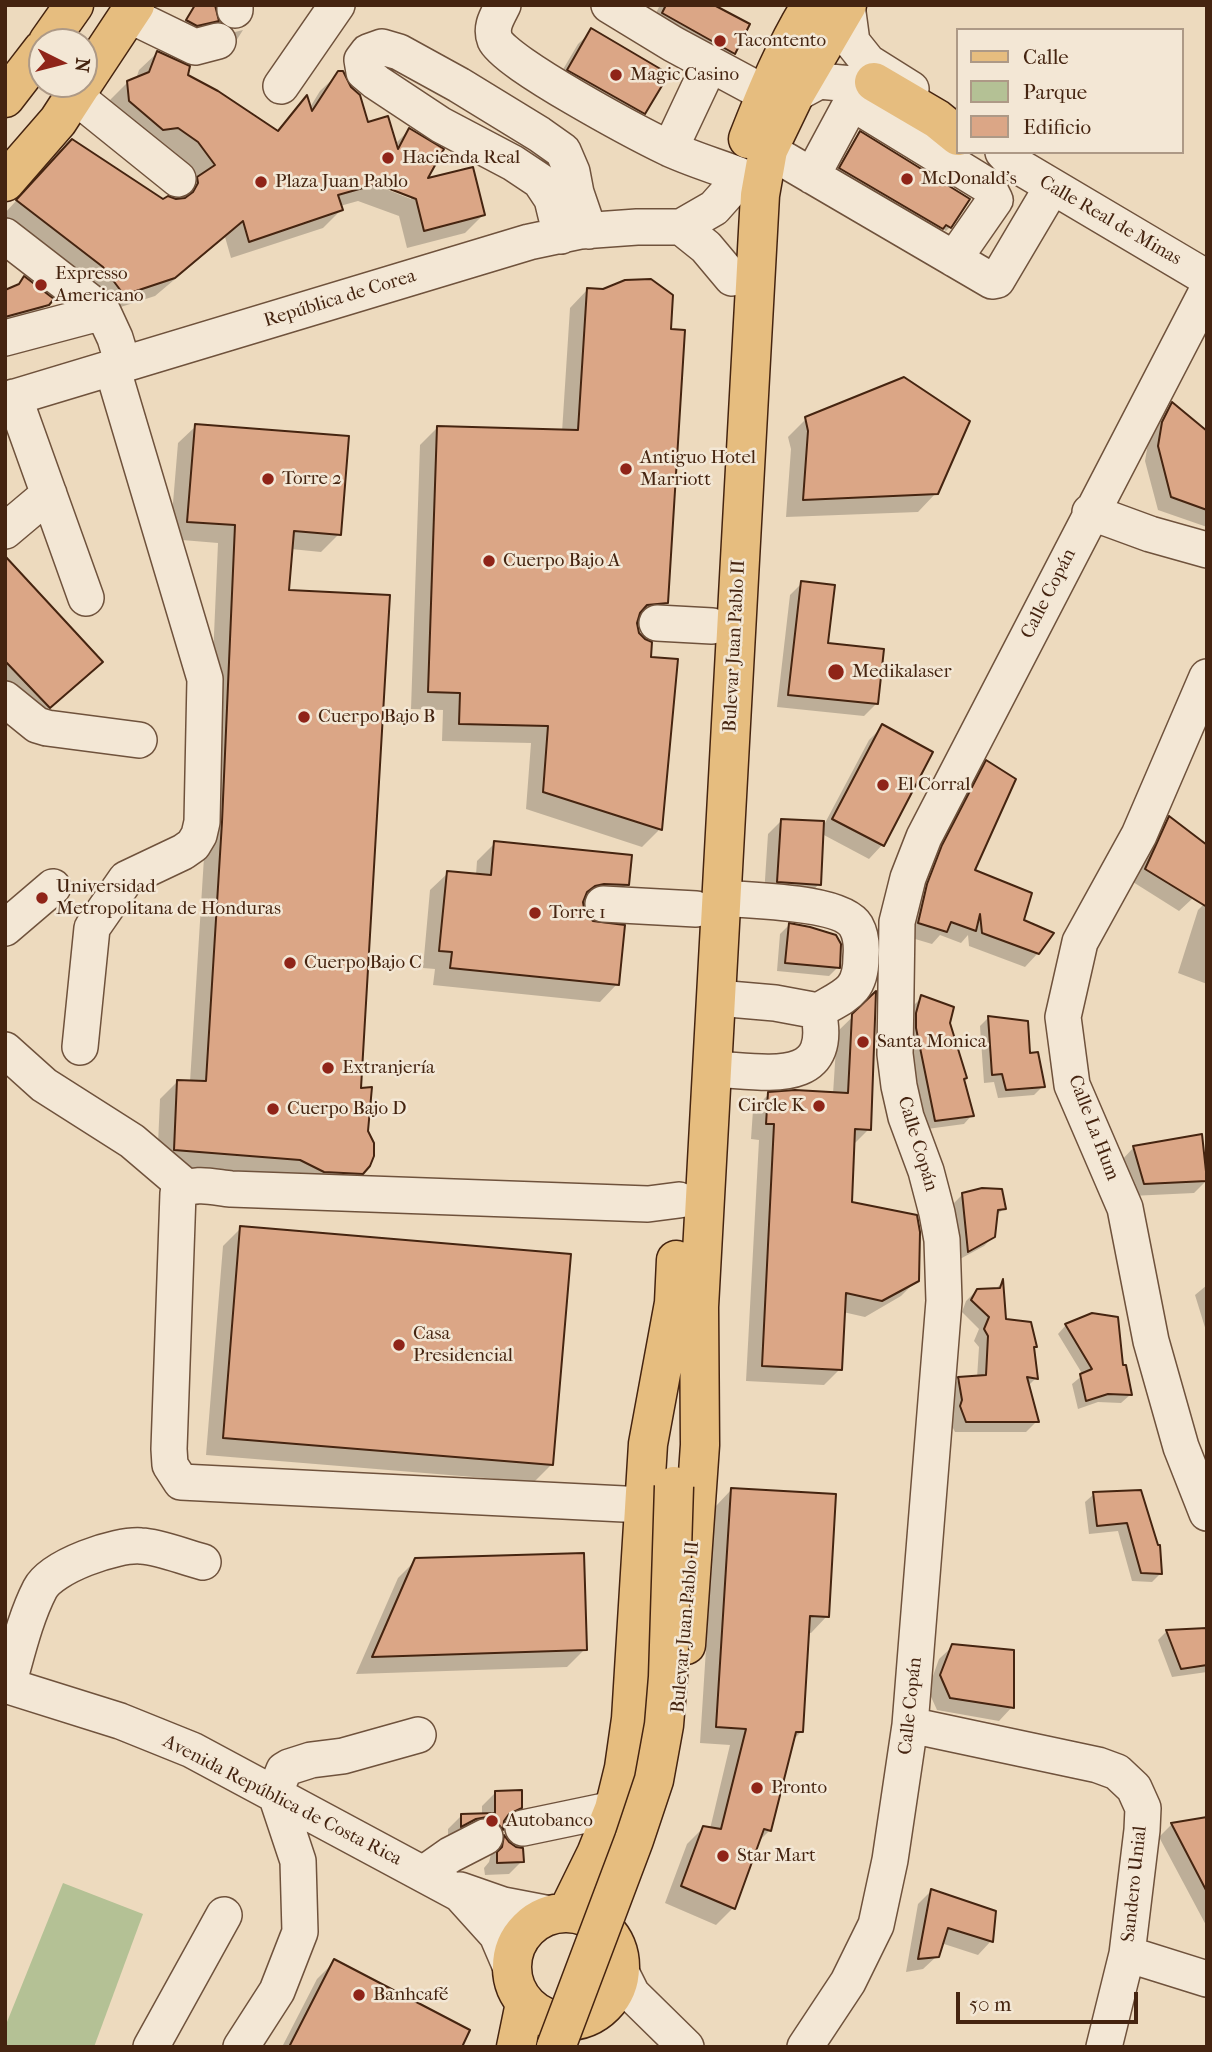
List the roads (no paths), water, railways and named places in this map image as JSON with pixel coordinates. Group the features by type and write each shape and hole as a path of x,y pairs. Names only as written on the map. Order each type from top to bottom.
{"main road":[{"name":"Bulevar Juan Pablo II","path":"589,2006 666,1782 679,1717 700,1444 679,1200 709,904 760,195 768,150 799,24 811,5"},
{"name":"Bulevar Juan Pablo II","path":"559,1913 596,1854 614,1810 624,1768 631,1719 659,1495 676,1444 686,1305 713,1069 717,998 709,904 712,626 738,178 744,148 847,5"},
{"path":"57,28 70,7"},
{"path":"98,60 132,10"},
{"path":"5,98 28,68"},
{"path":"874,82 956,133"},
{"path":"5,182 58,121 73,98"},
{"name":"Bulevar Juan Pablo II","path":"589,2006 634,1840 654,1780 664,1725 668,1677 659,1495 648,1444 686,1305"},
{"path":"516,2047 519,1987 514,1952 521,1936 533,1923 559,1913 585,1915 601,1924 589,2006 556,2021 540,2015 519,1987"}],"street":[{"path":"281,86 337,5"},
{"path":"503,5 493,24 494,38 502,50 541,77 670,149 738,178"},
{"path":"609,5 710,64 781,94"},
{"path":"847,5 852,41 868,62 956,118"},
{"path":"132,10 195,47 218,41"},
{"path":"382,47 399,52 459,85 563,151 572,172 576,193 575,233 540,181 513,163 441,125 364,72 362,60 368,52 382,47"},
{"path":"670,149 710,64"},
{"name":"Calle Real de Minas","path":"781,94 819,81 852,85 956,138"},
{"path":"92,98 178,179"},
{"path":"812,176 848,109 859,107 988,186 993,192 995,200 954,259"},
{"path":"768,150 992,281 997,279 1052,187"},
{"name":"Calle Real de Minas","path":"987,154 1052,187 1207,278"},
{"name":"República de Corea","path":"10,398 529,242 575,233 637,227 681,227 714,208 738,178"},
{"path":"681,227 706,247 732,278"},
{"path":"5,236 103,312 116,338 117,365 215,680 200,835 193,845 183,852 126,879 92,928 80,1047"},
{"name":"Calle Copán","path":"805,2047 848,1982 876,1925 886,1887 911,1725 940,1371 943,1268 937,1213 926,1171 906,1117 895,1054 897,922 908,878 924,837 1207,290"},
{"path":"5,338 103,312"},
{"path":"10,398 49,494 86,598"},
{"path":"5,531 49,494"},
{"path":"1090,512 1150,534 1207,550"},
{"path":"657,623 712,626"},
{"name":"Calle La Hum","path":"1207,677 1139,835 1080,942 1063,1017 1072,1085 1125,1208 1151,1341 1181,1447 1207,1513"},
{"path":"5,699 37,725 139,740"},
{"path":"5,928 53,887"},
{"path":"603,904 821,907 840,914 855,924 862,942 861,972 854,988 818,1011 775,1003 717,998"},
{"path":"713,1069 788,1071 810,1063 820,1050 822,1028 818,1011"},
{"path":"5,1049 44,1085 132,1141 186,1187 648,1204 679,1200"},
{"path":"186,1187 178,1193 169,1449 170,1465 181,1482 659,1495"},
{"path":"6,1685 41,1586 60,1571 118,1547 142,1545 203,1562"},
{"name":"Avenida República de Costa Rica","path":"6,1685 120,1721 192,1750 460,1894 497,1935 519,1987"},
{"name":"Sandero Unial","path":"911,1725 1098,1765 1117,1772 1134,1787 1143,1808 1142,1830 1127,1954 1104,2047"},
{"path":"241,2047 277,1991 300,1933 298,1861 275,1793 284,1770 310,1760 343,1756 418,1735"},
{"path":"523,1828 614,1810"},
{"path":"430,1878 450,1855 485,1837"},
{"name":"Avenida República de Costa Rica","path":"430,1878 494,1902 559,1913"},
{"path":"152,2047 224,1915"},
{"path":"1127,1954 1207,1979"},
{"path":"589,2006 632,1994 686,2047"},
{"path":"589,2006 624,2012 661,2047"}],"tunnel":[{"path":"823,16 821,30 827,51 842,64 874,82"}],"place":[{"name":"Tacontento","path":"720,41"},
{"name":"Magic Casino","path":"616,75"},
{"name":"Hacienda Real","path":"388,158"},
{"name":"McDonald's","path":"907,179"},
{"name":"Plaza Juan Pablo","path":"261,182"},
{"name":"Expresso Americano","path":"41,285"},
{"name":"Antiguo Hotel Marriott","path":"626,469"},
{"name":"Torre 2","path":"268,479"},
{"name":"Cuerpo Bajo A","path":"489,561"},
{"name":"Medikalaser","path":"836,672"},
{"name":"Cuerpo Bajo B","path":"304,717"},
{"name":"El Corral","path":"883,785"},
{"name":"Universidad Metropolitana de Honduras","path":"42,898"},
{"name":"Torre 1","path":"535,913"},
{"name":"Cuerpo Bajo C","path":"290,963"},
{"name":"Santa Monica","path":"863,1042"},
{"name":"Extranjería","path":"328,1068"},
{"name":"Circle K","path":"819,1106"},
{"name":"Cuerpo Bajo D","path":"273,1109"},
{"name":"Casa Presidencial","path":"399,1345"},
{"name":"Pronto","path":"757,1788"},
{"name":"Autobanco","path":"492,1821"},
{"name":"Star Mart","path":"723,1856"},
{"name":"Banhcafé","path":"359,1995"}]}
